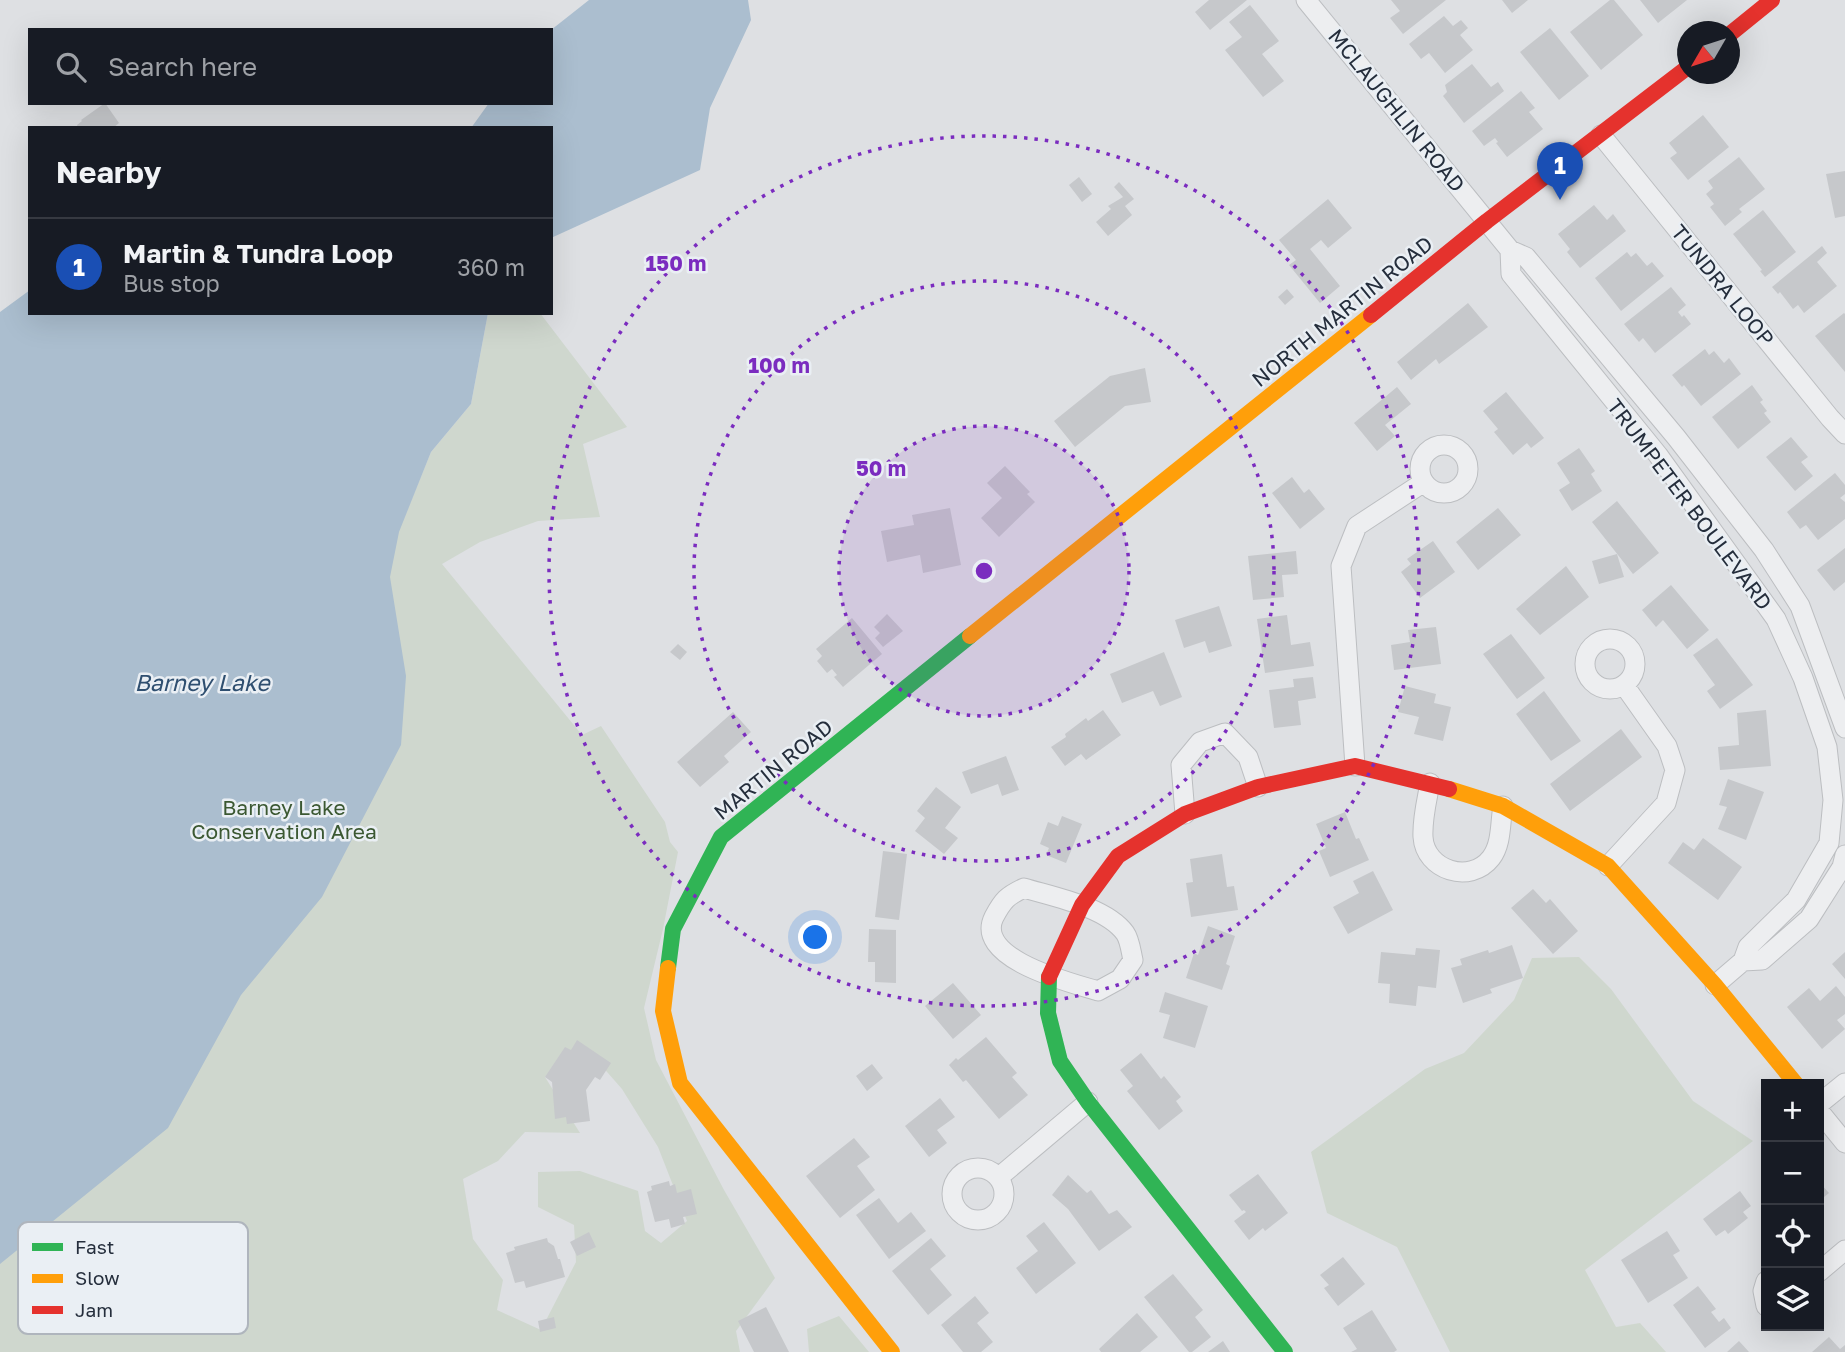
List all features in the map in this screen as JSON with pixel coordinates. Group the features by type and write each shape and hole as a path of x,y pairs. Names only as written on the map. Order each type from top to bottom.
{"street":[{"name":"MCLAUGHLIN ROAD","path":"1306,0 1487,221"},
{"path":"1740,26 1772,0"},
{"name":"NORTH MARTIN ROAD","path":"1026,594 1487,221 1677,76"},
{"name":"TUNDRA LOOP","path":"1601,135 1845,434"},
{"name":"TRUMPETER BOULEVARD","path":"1487,221 1510,250 1526,257 1676,437 1764,550 1800,606 1845,728"},
{"name":"TRUMPETER BOULEVARD","path":"1510,250 1511,274 1658,455 1776,619 1803,678 1827,747 1833,800 1829,843 1796,900 1748,947 1743,961 1715,985"},
{"path":"1354,766 1341,566 1357,526 1424,482"},
{"name":"MARTIN ROAD","path":"892,1352 680,1083 663,1011 673,929 722,837 1026,594"},
{"path":"1608,866 1666,803 1675,770 1667,746 1624,685"},
{"path":"1185,814 1181,765 1200,743 1225,733 1248,757 1258,787"},
{"path":"1285,1352 1088,1102 1060,1061 1048,1013 1049,975 1082,905 1118,856 1185,814 1258,787 1354,766 1430,783 1503,806 1608,866 1715,985 1792,1079"},
{"path":"1430,783 1423,838 1427,852 1437,864 1450,871 1465,872 1479,868 1491,858 1498,845 1503,806"},
{"name":"TRUMPETER BOULEVARD","path":"1743,961 1762,960 1809,919 1842,866 1845,855"},
{"path":"1024,888 1082,905 1112,920 1127,935 1133,960 1120,979 1098,991 1049,975 1014,960 994,939 992,921 1006,897 1024,888"},
{"path":"1824,1100 1845,1083"},
{"path":"999,1177 1088,1102"},
{"path":"1824,1117 1845,1143"},
{"path":"1824,1268 1845,1250"}],"green space":[{"name":"Barney Lake Conservation Area","path":"488,315 542,315 627,427 583,444 600,517 538,521 480,542 442,564 582,735 601,726 665,822 670,842 678,852 644,1008 656,1060 724,1190 775,1278 736,1331 740,1352 0,1352 0,655 404,518 431,452 471,404","holes":["586,1048 622,1089 658,1147 687,1221 661,1243 645,1231 638,1191 580,1171 538,1172 538,1207 574,1225 576,1262 541,1330 497,1310 503,1280 473,1239 463,1179 498,1161 525,1132 580,1133 545,1077"]},
{"path":"1579,957 1611,989 1693,1101 1753,1141 1585,1270 1616,1327 1640,1323 1666,1352 1450,1352 1397,1247 1327,1213 1311,1152 1425,1069 1464,1053 1514,1000 1532,958"},
{"path":"839,1316 869,1352 809,1352 807,1329"}],"water":[{"path":"589,0 748,0 751,20 710,108 700,170 553,237 553,126 472,126 488,105 553,105 553,28"},
{"name":"Barney Lake","path":"28,291 28,315 488,315 471,404 431,452 399,532 390,577 406,676 401,745 322,897 241,995 168,1128 52,1222 18,1222 18,1249 0,1264 0,312"}],"building":[{"path":"1209,0 1247,0 1210,30 1195,12"},
{"path":"1391,0 1446,0 1403,34 1390,18 1400,11"},
{"path":"1502,0 1528,0 1512,13"},
{"path":"1610,0 1614,0 1643,35 1601,70 1570,32"},
{"path":"1640,0 1687,0 1658,23"},
{"path":"1250,5 1279,41 1262,54 1284,81 1263,97 1225,50 1242,37 1229,22"},
{"path":"1444,16 1453,26 1461,20 1468,28 1460,35 1473,50 1445,73 1429,53 1421,59 1409,44"},
{"path":"1550,28 1589,76 1559,100 1520,52"},
{"path":"1472,64 1491,87 1498,82 1504,91 1464,123 1443,96 1447,92 1445,85"},
{"path":"1521,91 1535,108 1529,112 1543,129 1507,157 1495,138 1484,146 1472,131"},
{"path":"102,105 106,105 119,123 115,126 77,126 81,120"},
{"path":"1703,115 1729,147 1688,180 1670,158 1677,153 1669,143"},
{"path":"1739,157 1765,189 1739,209 1742,212 1725,226 1710,207 1714,204 1706,194 1713,188 1708,181"},
{"path":"1845,171 1845,216 1835,218 1826,174"},
{"path":"1079,177 1092,194 1082,202 1069,185"},
{"path":"1119,182 1134,199 1125,206 1132,215 1108,236 1096,222 1111,209 1108,206 1123,197 1114,187"},
{"path":"1328,199 1352,228 1328,248 1321,240 1310,249 1340,286 1320,303 1289,265 1296,260 1279,240"},
{"path":"1594,205 1607,220 1613,214 1626,231 1580,268 1567,252 1570,249 1558,234"},
{"path":"1763,210 1796,252 1765,277 1733,234"},
{"path":"1822,246 1827,253 1817,262 1837,286 1804,313 1798,305 1793,309 1780,292 1778,294 1772,287"},
{"path":"1627,252 1631,257 1636,253 1647,266 1652,262 1664,276 1621,311 1595,278"},
{"path":"1671,287 1686,305 1678,312 1691,324 1655,353 1643,338 1639,342 1624,324"},
{"path":"1287,289 1294,297 1285,305 1278,297"},
{"path":"1468,303 1488,327 1439,364 1436,359 1411,380 1397,362"},
{"path":"1845,314 1845,372 1815,336"},
{"path":"1705,349 1709,355 1714,351 1724,363 1729,358 1741,374 1701,406 1672,375"},
{"path":"1145,368 1151,402 1125,406 1075,447 1054,421 1110,376"},
{"path":"1752,385 1763,400 1760,402 1767,411 1764,413 1771,422 1738,449 1712,417"},
{"path":"1397,387 1411,404 1385,425 1395,436 1377,451 1354,423"},
{"path":"1506,392 1544,438 1531,448 1527,443 1513,455 1494,432 1498,429 1483,411"},
{"path":"1791,437 1808,457 1801,462 1813,476 1795,491 1766,457"},
{"path":"1579,448 1595,471 1591,474 1602,491 1572,511 1559,490 1570,483 1557,463"},
{"path":"1005,466 1030,492 1027,494 1035,502 999,537 981,518 1002,498 987,483"},
{"path":"1835,473 1845,485 1845,494 1840,498 1845,502 1845,519 1818,540 1806,525 1800,529 1787,512"},
{"path":"1292,477 1304,493 1309,489 1325,509 1300,529 1272,493"},
{"path":"1617,501 1659,553 1633,574 1592,522"},
{"path":"950,508 961,565 923,573 920,555 887,562 881,531 914,525 912,515"},
{"path":"1498,508 1521,535 1478,570 1456,542"},
{"path":"1433,541 1455,572 1420,598 1401,572 1411,564 1407,559"},
{"path":"1845,548 1845,582 1834,591 1817,570"},
{"path":"1296,551 1298,574 1282,575 1284,597 1253,600 1248,556"},
{"path":"1617,554 1624,577 1599,584 1592,561"},
{"path":"1566,566 1589,597 1540,635 1516,609"},
{"path":"1671,585 1709,630 1687,649 1663,620 1656,627 1642,610"},
{"path":"1219,606 1232,646 1209,653 1205,641 1184,648 1175,620"},
{"path":"887,614 903,631 883,647 875,638 880,633 874,627"},
{"path":"1287,615 1291,645 1310,642 1314,666 1265,673 1257,619"},
{"path":"852,618 882,654 843,687 834,677 837,675 832,669 827,673 817,661 822,656 816,649"},
{"path":"1436,627 1441,664 1394,670 1391,645 1410,642 1408,630"},
{"path":"1511,634 1545,678 1517,699 1483,654"},
{"path":"1717,638 1753,685 1720,709 1707,691 1715,685 1693,655"},
{"path":"678,644 687,652 680,660 670,652"},
{"path":"1164,652 1182,697 1160,706 1153,691 1122,703 1110,674"},
{"path":"1313,677 1316,698 1298,701 1301,725 1274,728 1269,690 1294,687 1293,679"},
{"path":"1405,686 1436,694 1434,703 1451,707 1443,741 1414,734 1419,717 1398,712"},
{"path":"1544,691 1581,741 1551,761 1516,714"},
{"path":"1103,710 1121,735 1086,760 1081,754 1065,766 1051,747 1086,718 1088,721"},
{"path":"1766,710 1771,766 1720,770 1718,747 1739,745 1737,713"},
{"path":"733,712 751,732 724,756 729,762 700,787 677,762"},
{"path":"1621,729 1642,757 1570,811 1550,784"},
{"path":"1006,756 1019,790 1002,796 998,784 971,794 962,772"},
{"path":"1728,779 1764,792 1746,840 1718,829 1727,807 1719,805"},
{"path":"936,787 961,807 945,828 958,838 944,854 915,831 925,818 917,811"},
{"path":"1345,812 1356,839 1359,838 1369,860 1330,877 1319,851 1326,848 1316,824"},
{"path":"1062,816 1082,824 1066,863 1046,855 1049,848 1040,844 1048,822 1058,826"},
{"path":"1703,838 1742,867 1718,900 1668,863 1683,842 1694,850"},
{"path":"883,851 907,854 899,920 875,917"},
{"path":"1222,854 1227,887 1234,886 1238,910 1191,917 1186,883 1193,882 1190,859"},
{"path":"1373,871 1393,910 1348,934 1333,907 1359,893 1353,881"},
{"path":"1533,889 1546,903 1550,899 1578,931 1553,954 1511,908"},
{"path":"1208,926 1235,936 1226,964 1230,966 1222,990 1186,978 1194,953 1198,955"},
{"path":"869,929 896,930 896,983 875,982 875,962 868,962"},
{"path":"1512,945 1523,978 1490,989 1492,993 1463,1003 1451,968 1462,965 1460,959"},
{"path":"1416,948 1440,950 1436,988 1418,986 1416,1006 1389,1003 1390,984 1378,983 1381,952 1415,955"},
{"path":"1845,952 1845,979 1832,964"},
{"path":"953,983 981,1015 953,1039 925,1006"},
{"path":"1836,986 1845,997 1845,1014 1837,1020 1845,1029 1822,1049 1787,1007 1809,988 1820,1001"},
{"path":"1165,992 1208,1006 1195,1048 1163,1038 1170,1015 1159,1012"},
{"path":"986,1037 1017,1073 1012,1077 1028,1095 999,1119 966,1080 963,1082 949,1065"},
{"path":"577,1040 611,1063 600,1080 595,1077 586,1090 590,1121 567,1124 566,1117 555,1119 552,1082 545,1077 565,1047 571,1050"},
{"path":"1141,1053 1161,1079 1164,1076 1181,1097 1176,1101 1183,1111 1159,1130 1127,1091 1133,1086 1120,1070"},
{"path":"872,1064 883,1078 867,1091 856,1076"},
{"path":"940,1098 955,1117 937,1130 947,1143 929,1157 905,1126"},
{"path":"854,1138 870,1157 857,1166 875,1190 840,1218 806,1176"},
{"path":"1258,1174 1288,1213 1249,1240 1234,1221 1246,1212 1242,1211 1229,1195"},
{"path":"1068,1175 1087,1193 1091,1190 1109,1214 1117,1210 1132,1227 1099,1251 1068,1209 1052,1195"},
{"path":"669,1181 670,1186 675,1184 677,1193 691,1189 697,1214 683,1217 685,1224 671,1228 669,1219 655,1222 647,1192 652,1190 651,1186"},
{"path":"1740,1191 1751,1206 1743,1212 1748,1218 1728,1234 1725,1230 1716,1236 1703,1219"},
{"path":"879,1198 898,1223 911,1212 926,1231 889,1259 856,1215"},
{"path":"1044,1222 1076,1263 1036,1294 1016,1268 1038,1251 1026,1236"},
{"path":"1667,1231 1680,1251 1673,1255 1688,1278 1648,1303 1621,1260"},
{"path":"589,1232 596,1247 577,1256 570,1242"},
{"path":"547,1238 560,1259 565,1277 526,1288 524,1281 515,1283 506,1253 515,1250 514,1247"},
{"path":"931,1238 946,1256 930,1269 952,1295 928,1315 892,1271"},
{"path":"1343,1257 1365,1284 1338,1306 1324,1288 1329,1285 1320,1275"},
{"path":"1173,1274 1203,1310 1195,1317 1211,1337 1192,1352 1189,1352 1144,1297"},
{"path":"1698,1286 1716,1309 1711,1312 1719,1322 1724,1318 1731,1328 1705,1348 1673,1305"},
{"path":"975,1296 989,1313 977,1323 993,1342 981,1352 963,1352 941,1325"},
{"path":"766,1307 789,1352 754,1352 738,1321"},
{"path":"1372,1310 1397,1350 1394,1352 1351,1352 1357,1349 1343,1328"},
{"path":"1137,1313 1158,1337 1140,1352 1101,1352 1099,1349"},
{"path":"554,1317 556,1328 540,1332 538,1321"},
{"path":"1829,1337 1840,1349 1845,1345 1845,1352 1812,1352"},
{"path":"1223,1341 1230,1352 1208,1352"},
{"path":"1739,1341 1749,1352 1727,1352"}],"traffic: fast":[{"path":"668,968 673,929 721,837 970,636"},
{"path":"1049,977 1048,1013 1060,1061 1088,1102 1285,1352"}],"traffic: slow":[{"path":"970,636 1371,315"},
{"path":"1449,789 1503,806 1608,866 1715,985 1792,1079"},
{"path":"668,968 663,1011 680,1083 892,1352"}],"traffic: jam":[{"path":"1740,26 1772,0"},
{"path":"1371,315 1487,221 1677,75"},
{"path":"1049,977 1082,905 1118,856 1185,814 1258,787 1355,766 1449,789"}],"place":[{"name":"Martin & Tundra Loop","path":"1560,200"}]}
